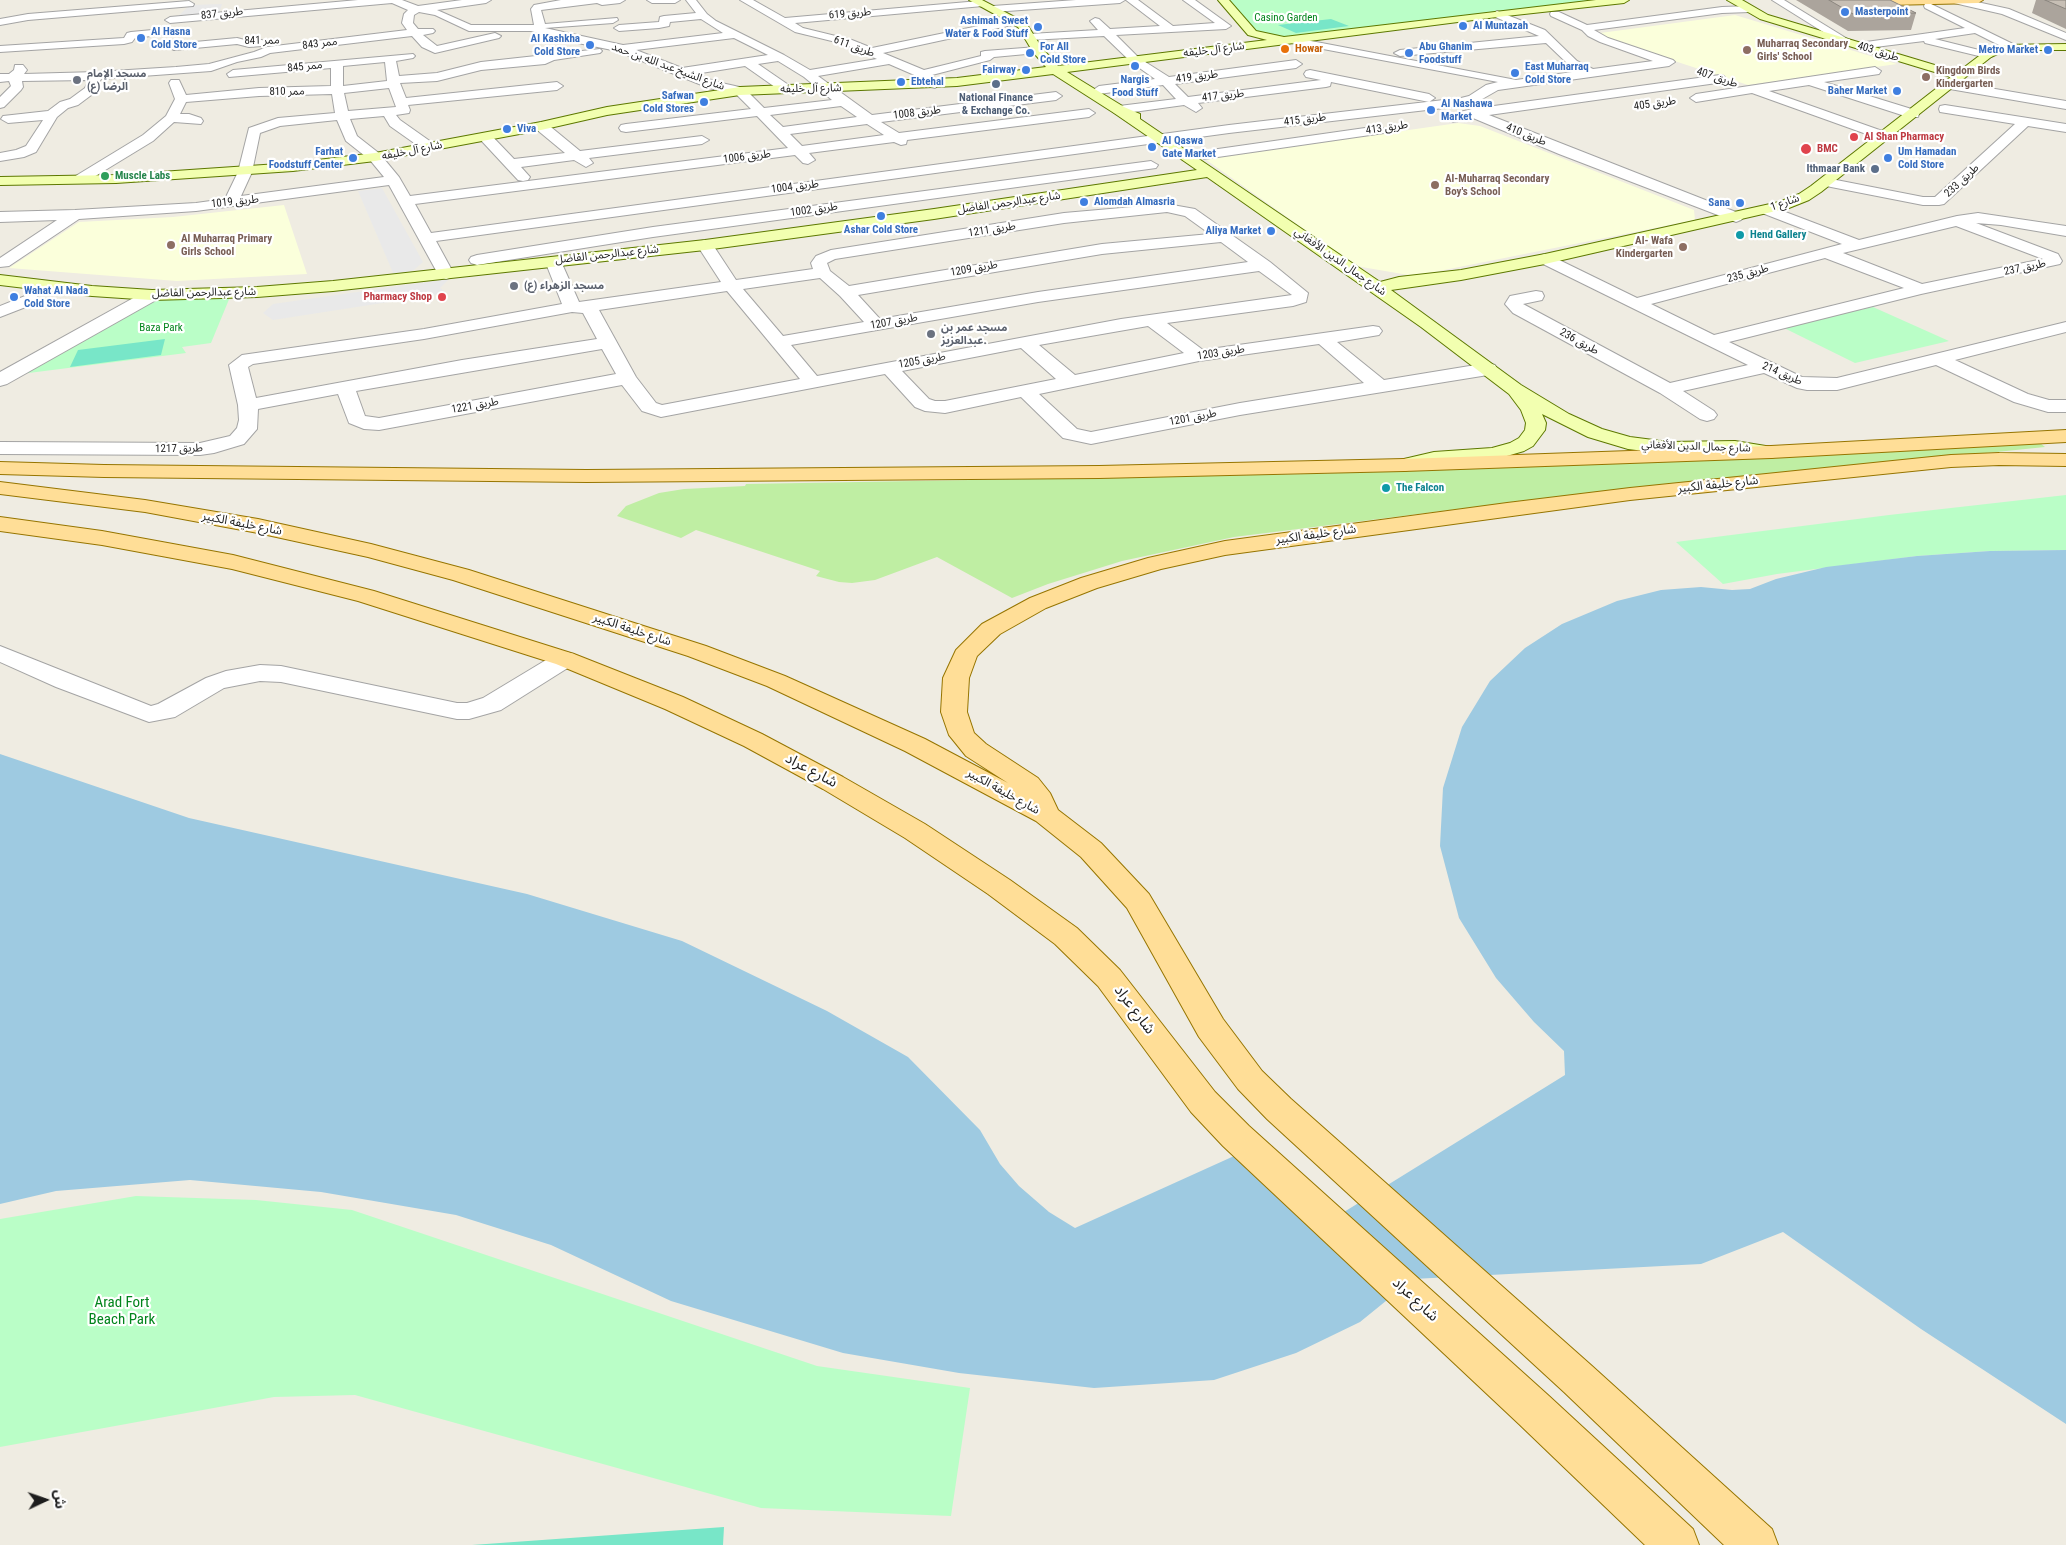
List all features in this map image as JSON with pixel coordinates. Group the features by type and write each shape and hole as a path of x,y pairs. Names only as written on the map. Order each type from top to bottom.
{"main road":[{"path":"1892,1 1978,0"},
{"path":"0,468 133,472 745,476 1404,465 1771,452 2066,436"},
{"name":"شارع خليفة الكبير","path":"1046,815 1043,804 1028,784 976,750 962,735 954,712 956,678 959,666 968,650 991,629 1038,603 1090,583 1156,563 1225,548 1507,509 1630,494 1951,461 1999,459 2066,460"},
{"name":"شارع خليفة الكبير","path":"0,488 145,506 258,526 371,551 461,575 697,651 776,681 915,745 1046,815"},
{"name":"شارع عراد","path":"0,524 102,538 233,562 366,596 481,631 565,659 674,703 753,740 882,812 999,887 1066,936 1109,978 1203,1102 1236,1136 1534,1410 1677,1545"},
{"path":"1046,815 1091,850 1138,901 1220,1041 1250,1080 1279,1109 1578,1379 1756,1545"}],"street":[{"name":"طريق 837","path":"237,27 338,5 394,0"},
{"name":"شارع الشيخ عبد الله بن حمد","path":"394,0 416,9 438,13 470,28 536,27 568,38 621,48 713,85 740,91"},
{"path":"407,23 409,14 416,9 486,0"},
{"path":"620,0 551,2 536,9 536,27 616,24 659,25 665,24 664,19 703,16"},
{"path":"652,0 675,0"},
{"path":"691,0 703,16 712,23 808,74 825,89 909,147"},
{"name":"طريق 611","path":"745,0 782,26 844,40 923,74 935,84"},
{"name":"طريق 619","path":"782,26 865,12 980,4 1120,0"},
{"path":"1131,0 1171,29"},
{"path":"1030,37 1226,26 1188,0"},
{"path":"1223,0 1252,33 1342,49 1462,46 1548,39"},
{"path":"1621,0 1648,20"},
{"name":"شارع آل خليفه","path":"0,181 67,191 375,158 541,126 607,111 740,91 935,84 1621,0"},
{"path":"1777,0 1853,44 1976,30"},
{"path":"599,1 616,24 618,37 603,44"},
{"path":"1874,2 1892,1"},
{"path":"1958,1 2028,10 2016,12 2016,16"},
{"path":"66,4 97,2 92,12"},
{"path":"4,26 28,17 190,2"},
{"path":"0,49 127,41 129,36 165,26 190,2"},
{"path":"849,3 865,12"},
{"path":"1684,3 1703,13"},
{"path":"1586,28 1703,13 1742,3"},
{"name":"طريق 403","path":"1742,3 1764,17 1853,44 1953,80"},
{"path":"980,4 1023,24"},
{"path":"2011,46 1929,6 1989,4 2066,37"},
{"path":"338,5 338,18"},
{"path":"4,26 18,7"},
{"path":"760,9 780,7"},
{"path":"1497,14 1541,32 1573,63 1592,73"},
{"path":"1525,82 1673,63 1598,38 1586,28 1555,14"},
{"path":"1109,20 1090,22 1106,32 1135,60 1165,80 1184,100 1253,147"},
{"path":"387,24 407,23"},
{"path":"407,23 415,33 435,48 477,73 495,93"},
{"path":"838,53 868,51 1023,24"},
{"name":"شارع جمال الدين الأفغاني","path":"1023,24 1037,50 1054,69 1164,138 1264,210 1417,315 1514,389 1577,426 1615,440 1656,447 1734,447 1771,452"},
{"path":"4,26 42,35"},
{"path":"34,216 67,191 148,138 170,118 181,99 173,75 176,60 174,47 165,26"},
{"path":"119,28 165,26 237,27"},
{"name":"ممر 841","path":"174,47 237,27 249,44 290,45 306,32"},
{"name":"ممر 845","path":"173,75 311,66 390,58 536,27"},
{"name":"ممر 843","path":"173,75 203,69 290,45 470,28"},
{"path":"1227,48 1250,40 1252,33"},
{"path":"621,48 755,34"},
{"path":"1326,36 1325,40 1342,49"},
{"path":"1117,43 1205,38"},
{"path":"1290,60 1345,66 1383,48 1442,38 1462,46"},
{"path":"1918,38 1987,55"},
{"path":"112,57 114,42"},
{"path":"916,42 964,64"},
{"path":"1268,43 1265,47 1290,60 1342,93"},
{"path":"290,45 311,66"},
{"path":"40,77 70,46"},
{"name":"شارع 1","path":"1381,290 1401,290 1425,282 1461,274 1736,217 1767,210 1804,197 1826,182 1987,55 2001,48 2011,46 2066,47"},
{"path":"14,76 21,70 19,68 21,47"},
{"name":"ممر 810","path":"181,99 259,92 337,90 437,77 468,68 545,60 551,56 621,48"},
{"path":"1383,48 1486,77 1525,82 1569,100"},
{"name":"طريق 419","path":"1098,90 1228,73 1342,49"},
{"path":"968,50 985,54 1037,50"},
{"path":"923,74 988,57 985,54"},
{"path":"1204,56 1270,102"},
{"path":"390,58 394,82 402,103"},
{"path":"682,72 746,62 802,58"},
{"path":"808,74 893,62 916,61"},
{"path":"746,62 786,89"},
{"path":"337,63 337,90 349,105 351,138 375,158 394,180 446,274"},
{"path":"844,68 869,87"},
{"name":"طريق 407","path":"1695,71 1883,136"},
{"name":"طريق 405","path":"1686,99 1875,71"},
{"name":"طريق 410","path":"1310,74 1410,93 1446,103 1736,217"},
{"path":"0,78 14,76 173,75"},
{"path":"146,82 173,75"},
{"path":"713,85 766,75"},
{"path":"0,104 16,87 14,76"},
{"path":"0,157 19,154 31,149 52,115 64,105 74,102 90,90 97,76"},
{"path":"980,79 1065,128"},
{"path":"1442,120 1512,107 1720,79"},
{"path":"1953,80 2066,105"},
{"name":"طريق 405","path":"1808,81 1913,114"},
{"name":"طريق 415","path":"1164,138 1468,101 1490,88 1525,82"},
{"name":"طريق 417","path":"1119,110 1184,100 1326,83"},
{"path":"230,203 246,172 254,131 278,122 349,105 402,103 556,86"},
{"path":"906,86 992,137"},
{"path":"2048,102 2060,90"},
{"path":"740,91 831,183 858,214"},
{"path":"1462,91 1480,94 1512,107"},
{"path":"492,106 495,93"},
{"name":"طريق 1008","path":"779,131 1056,96"},
{"path":"626,128 843,102"},
{"path":"1359,102 1376,111"},
{"path":"349,105 388,112 402,103"},
{"path":"803,107 821,125"},
{"path":"1945,109 2066,128"},
{"path":"607,111 626,128 652,146 732,221"},
{"path":"1286,111 1329,137"},
{"name":"طريق 413","path":"1204,155 1329,137 1395,125 1376,111"},
{"path":"388,112 395,123 429,147"},
{"name":"طريق 1006","path":"405,201 895,136 1089,113"},
{"path":"3,120 52,115"},
{"path":"170,118 189,118 196,121"},
{"path":"687,121 760,218"},
{"path":"1501,125 1528,122"},
{"name":"طريق 233","path":"1826,182 1923,201 1939,201 2025,122"},
{"path":"541,126 580,156 653,232"},
{"path":"484,137 586,242"},
{"path":"1081,137 1131,170"},
{"name":"طريق 1004","path":"426,238 1164,138"},
{"path":"511,164 702,140"},
{"path":"1008,147 1061,180"},
{"path":"923,158 971,193"},
{"name":"طريق 1002","path":"477,260 732,221 858,214 971,193 1131,170 1150,165"},
{"name":"شارع عبدالرحمن الفاضل","path":"0,280 92,291 152,295 295,290 705,245 858,214 878,221 1211,172"},
{"name":"طريق 1019","path":"0,216 75,215 230,203 394,180"},
{"name":"طريق 1211","path":"823,273 820,263 822,259 830,255 1064,218 1130,211 1179,209"},
{"name":"طريق 1205","path":"555,266 627,378 650,407 661,411 1025,342 1110,315 1152,320 1293,301 1300,298 1300,293 1225,237 1190,212 1179,209"},
{"path":"1767,210 1858,245"},
{"name":"طريق 1019","path":"3,263 75,215"},
{"path":"1199,218 1216,216"},
{"path":"1064,218 1102,248"},
{"name":"طريق 235","path":"1637,303 1957,221 1978,218 2064,225"},
{"name":"طريق 237","path":"1711,341 1921,289 2054,261 2052,257 2046,254 1957,221"},
{"name":"طريق 1209","path":"846,292 1102,248 1225,237"},
{"path":"705,245 731,285 812,382"},
{"path":"1827,254 1921,289"},
{"name":"طريق 214","path":"1545,258 1797,382 1827,385 2066,328"},
{"path":"1004,264 1038,297"},
{"name":"طريق 1207","path":"780,342 1080,290 1264,266"},
{"path":"1347,266 1425,282 1415,299 1414,304 1417,315"},
{"path":"731,285 823,273 846,292 876,325"},
{"name":"طريق 1217","path":"0,448 214,448 237,440 242,436 249,420 248,405 238,365 248,360 731,285"},
{"path":"1080,290 1110,315"},
{"path":"3,376 152,295"},
{"name":"طريق 236","path":"1536,296 1516,300 1514,304 1519,309 1667,390 1707,415"},
{"path":"0,312 30,299"},
{"path":"1152,320 1199,356"},
{"name":"طريق 1203","path":"888,367 922,403 945,407 1199,356 1373,331"},
{"path":"424,334 436,371"},
{"path":"1322,338 1378,386"},
{"path":"1025,342 1070,381"},
{"path":"248,405 606,343"},
{"path":"1938,359 2021,398 2048,406 2066,406"},
{"path":"1667,390 1766,368"},
{"name":"طريق 1201","path":"1025,390 1070,434 1092,438 1240,409 1488,369"},
{"name":"طريق 1221","path":"346,388 356,420 364,423 379,424 627,378"},
{"name":"شارع جمال الدين الأفغاني","path":"1404,465 1434,458 1493,454 1517,447 1526,442 1535,430 1534,416 1514,389"},
{"path":"0,653 74,685 149,714 166,711 215,683 237,676 260,672 281,674 457,711 469,711 492,704 565,659"}],"shaded area":[{"path":"222,4 219,14 176,18 190,5"},
{"name":"Muharraq Secondary Girls' School","path":"1735,15 1897,64 1748,85 1601,37 1600,33"},
{"name":"Al-Muharraq Secondary Boy's School","path":"1458,123 1480,126 1694,210 1695,220 1414,276 1356,266 1205,159"},
{"path":"382,188 423,262 414,270 394,275 358,191"},
{"name":"Al Muharraq Primary Girls School","path":"284,205 307,274 177,281 9,268 79,222 173,217"},
{"path":"449,279 440,288 447,293 273,320 263,313 273,304"}],"green space":[{"name":"Casino Garden","path":"1226,0 1603,0 1279,37 1256,31"},
{"path":"1331,19 1349,26 1296,33 1278,25"},
{"name":"Baza Park","path":"230,297 211,343 182,347 186,353 13,375 150,302 161,299"},
{"path":"1873,307 1949,341 1855,363 1782,327"},
{"path":"165,339 161,355 70,367 78,350"},
{"path":"2040,443 2045,447 1547,498 1234,537 1122,561 1048,584 1012,598 937,557 875,580 852,583 839,582 816,576 820,571 696,530 681,538 617,516 626,506 659,493 684,489 745,486 746,484 1309,474 1549,466"},
{"path":"2066,495 2066,550 1990,551 1917,556 1777,574 1723,584 1676,542 1889,515"},
{"name":"Arad Fort Beach Park","path":"136,1196 256,1200 352,1210 817,1366 970,1388 951,1516 761,1508 355,1395 274,1397 0,1447 0,1219"},
{"path":"724,1527 723,1545 472,1545"}],"water":[{"path":"2066,550 2066,1424 1921,1329 1783,1232 1701,1264 1413,1279 1360,1322 1296,1353 1214,1380 1094,1388 959,1373 843,1353 671,1301 551,1245 456,1215 321,1192 190,1180 56,1191 0,1204 0,754 189,818 527,894 682,941 827,1011 908,1057 980,1130 1000,1164 1019,1186 1049,1212 1075,1228 1265,1142 1344,1212 1565,1075 1564,1051 1534,1022 1496,978 1459,918 1440,846 1443,788 1462,727 1490,681 1525,648 1562,624 1617,601 1661,590 1701,587 1732,590 1750,589 1776,579 1826,567 1917,556 1990,551"}],"building":[{"path":"1829,0 1890,0 1916,13 1853,14"},
{"path":"2045,0 2066,0 2066,9"}],"place":[{"name":"Masterpoint","path":"1845,12"},
{"name":"Al Muntazah","path":"1463,26"},
{"name":"Ashimah Sweet Water & Food Stuff","path":"1038,27"},
{"name":"Al Hasna Cold Store","path":"141,38"},
{"name":"Al Kashkha Cold Store","path":"590,45"},
{"name":"Howar","path":"1285,49"},
{"name":"Muharraq Secondary Girls' School","path":"1747,50"},
{"name":"Metro Market","path":"2048,50"},
{"name":"For All Cold Store","path":"1030,53"},
{"name":"Abu Ghanim Foodstuff","path":"1409,53"},
{"name":"Nargis Food Stuff","path":"1135,66"},
{"name":"Fairway","path":"1026,70"},
{"name":"East Muharraq Cold Store","path":"1515,73"},
{"name":"Kingdom Birds Kindergarten","path":"1926,77"},
{"name":"مسجد الإمام الرضا (ع)","path":"77,80"},
{"name":"Ebtehal","path":"901,82"},
{"name":"National Finance & Exchange Co.","path":"996,84"},
{"name":"Baher Market","path":"1897,91"},
{"name":"Safwan Cold Stores","path":"704,102"},
{"name":"Al Nashawa Market","path":"1431,110"},
{"name":"Viva","path":"507,129"},
{"name":"Al Shan Pharmacy","path":"1854,137"},
{"name":"Al Qaswa Gate Market","path":"1152,147"},
{"name":"BMC","path":"1806,149"},
{"name":"Farhat Foodstuff Center","path":"353,158"},
{"name":"Um Hamadan Cold Store","path":"1888,158"},
{"name":"Ithmaar Bank","path":"1875,169"},
{"name":"Muscle Labs","path":"105,176"},
{"name":"Al-Muharraq Secondary Boy's School","path":"1435,185"},
{"name":"Alomdah Almasria","path":"1084,202"},
{"name":"Sana","path":"1740,203"},
{"name":"Ashar Cold Store","path":"881,216"},
{"name":"Aliya Market","path":"1271,231"},
{"name":"Hend Gallery","path":"1740,235"},
{"name":"Al Muharraq Primary Girls School","path":"171,245"},
{"name":"Al- Wafa Kindergarten","path":"1683,247"},
{"name":"مسجد الزهراء (ع)","path":"514,286"},
{"name":"Wahat Al Nada Cold Store","path":"14,297"},
{"name":"Pharmacy Shop","path":"442,297"},
{"name":"مسجد عمر بن عبدالعزيز.","path":"931,334"},
{"name":"The Falcon","path":"1386,488"}]}
